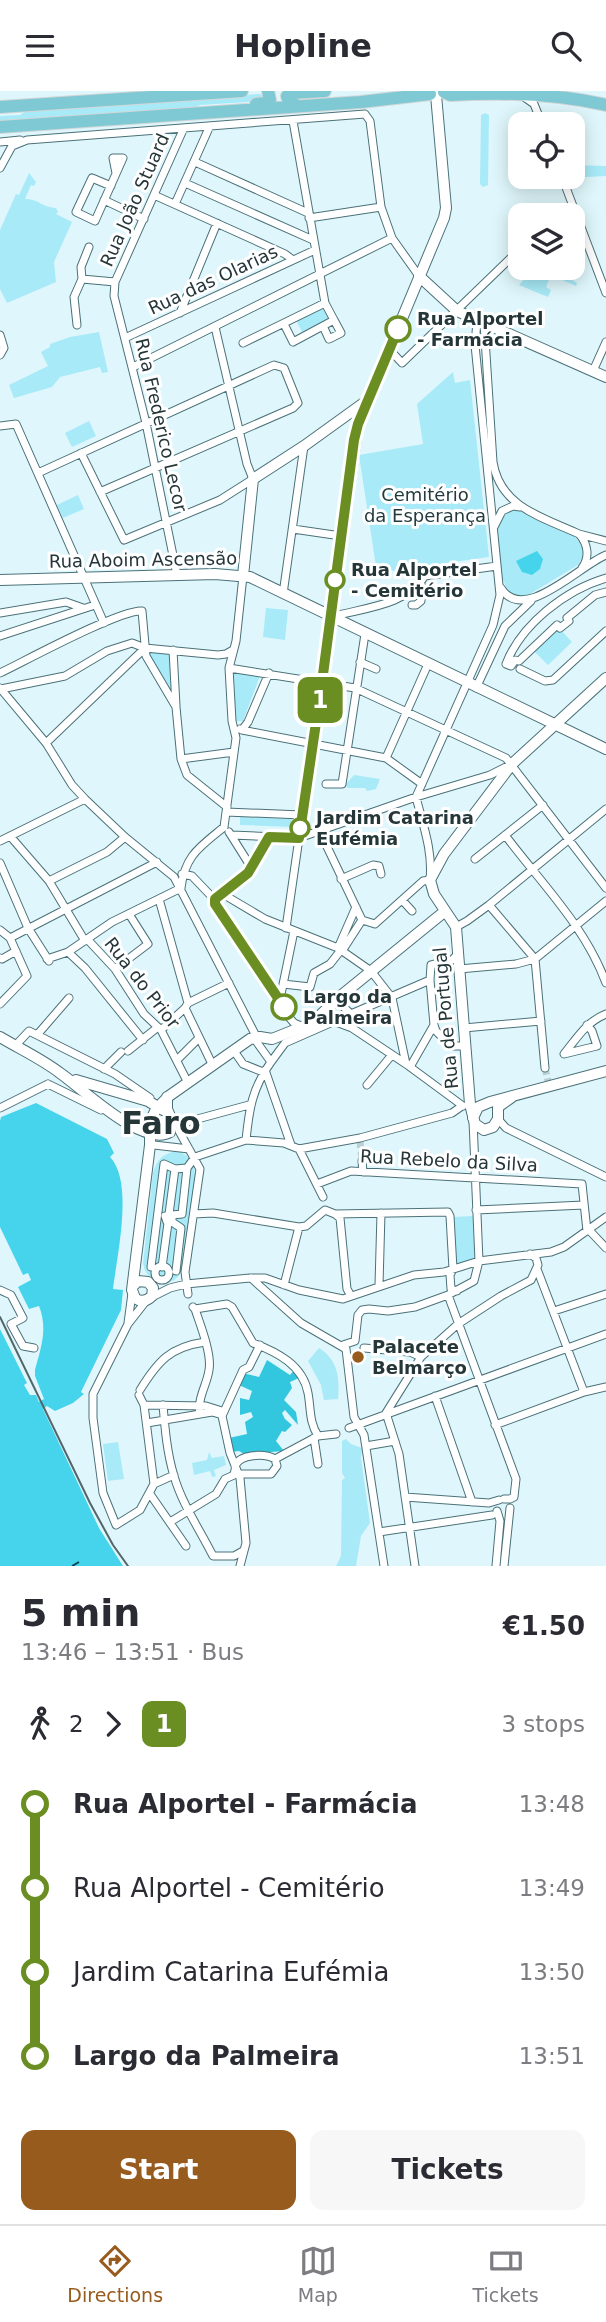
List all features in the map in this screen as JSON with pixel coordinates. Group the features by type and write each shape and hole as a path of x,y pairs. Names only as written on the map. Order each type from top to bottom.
{"main road":[{"path":"0,110 10,112 19,106 242,91"},
{"path":"197,114 209,107 266,103 270,97 268,91"},
{"path":"300,107 289,102 287,96 290,93 325,91"},
{"path":"0,127 300,107 436,93 517,93 606,104"},
{"path":"586,100 597,97 606,99"}],"street":[{"path":"85,102 103,91"},
{"path":"127,91 140,98"},
{"path":"81,453 124,540 220,500 364,404 441,229 446,208 436,93"},
{"path":"517,93 534,104 537,112"},
{"path":"541,112 541,104 552,96"},
{"path":"0,142 365,114 368,117 381,207 393,238 419,277 457,311 606,377"},
{"path":"293,121 325,303 341,333 329,339 323,326"},
{"path":"175,204 209,128"},
{"name":"Rua João Stuard","path":"115,282 183,130"},
{"path":"0,168 12,146 27,140"},
{"path":"0,142 8,148 7,154"},
{"path":"195,162 309,215 381,207"},
{"path":"111,186 92,178 76,212 95,221 111,186 116,173"},
{"path":"185,183 313,240"},
{"path":"154,195 293,260"},
{"path":"104,200 144,219"},
{"path":"180,313 217,223"},
{"path":"133,367 393,238"},
{"path":"585,240 606,293"},
{"path":"77,325 74,296 82,279 81,267 89,247"},
{"name":"Rua das Olarias","path":"125,338 315,250"},
{"path":"390,350 402,363 508,261"},
{"path":"82,279 115,282"},
{"name":"Rua Frederico Lecor","path":"115,282 114,296 146,423 177,575"},
{"path":"243,343 325,303"},
{"path":"284,324 293,341 334,320"},
{"path":"480,322 495,472 502,489 521,507"},
{"path":"472,686 493,625 500,595 475,345 480,322"},
{"path":"215,327 253,479 242,588 229,668 236,738 224,827 190,856 178,875 181,888 256,1039 271,1062"},
{"path":"0,335 2,352"},
{"path":"593,371 606,342"},
{"path":"38,473 274,365 284,367 298,403 293,408 100,492"},
{"path":"280,1000 302,815 341,536 358,424 370,393"},
{"path":"345,417 352,418 358,424"},
{"path":"0,426 16,424 103,623"},
{"path":"283,594 304,446"},
{"path":"493,530 502,511 513,506 521,507 579,534 606,541"},
{"path":"293,529 341,536"},
{"path":"579,534 584,540 587,553 586,563 582,568"},
{"path":"606,555 522,607 505,626 447,730 416,797 431,855 431,888 456,927 489,905 606,809"},
{"path":"331,617 398,600 421,583 425,576 497,566"},
{"name":"Rua Aboim Ascensão","path":"0,580 243,576 606,749"},
{"path":"606,578 589,583 547,610 512,648 506,664 511,666 515,660 519,661 557,625 560,628 569,621 567,618 586,603 606,592"},
{"path":"398,600 412,605 419,603 422,596 421,583"},
{"path":"499,584 512,600 534,599"},
{"path":"410,591 420,592 422,596"},
{"path":"410,591 407,600 412,605"},
{"path":"334,596 336,604 341,607 358,609"},
{"path":"0,613 66,602 84,608"},
{"path":"0,636 95,605"},
{"path":"326,784 342,784 360,661 360,631 351,620 358,609"},
{"path":"0,673 103,623 135,610 142,611 146,656 176,707"},
{"path":"520,669 545,681 554,680 606,631"},
{"path":"233,650 218,655 145,647 132,643 107,651 65,676 1,689 46,743 72,785 125,837 157,862 178,875 192,876 218,896 290,930 340,949 371,971 392,998 408,1065"},
{"path":"46,743 145,647"},
{"path":"173,650 181,759 187,775 226,809 302,815"},
{"path":"218,655 225,660 229,668"},
{"path":"360,661 376,669"},
{"path":"386,758 428,664"},
{"path":"229,668 355,688 506,758 606,888"},
{"path":"242,730 269,673"},
{"path":"430,880 493,780 606,678"},
{"path":"233,726 386,758 422,784"},
{"path":"181,759 234,752"},
{"path":"232,835 299,838 416,797 493,780"},
{"path":"0,841 85,799"},
{"path":"475,859 543,805"},
{"path":"224,827 232,835 251,867"},
{"path":"320,832 362,920 375,924 423,881 430,880"},
{"path":"505,835 577,926 596,955 606,983"},
{"name":"Rua do Prior","path":"10,836 49,881 86,941 115,969 144,1014 159,1029 188,1083"},
{"path":"49,881 107,852 125,837"},
{"path":"269,837 248,873 218,896 215,904 292,1020 301,1026"},
{"path":"431,855 439,857 444,854"},
{"path":"10,938 157,862"},
{"path":"0,863 28,928 48,960 68,952 111,922 181,888"},
{"path":"341,879 373,865 379,866 382,874"},
{"path":"159,899 186,1006 198,1039 213,1066"},
{"path":"402,900 412,911"},
{"path":"459,969 516,964 535,959 606,901"},
{"path":"489,905 535,959 545,1068"},
{"path":"340,949 356,908"},
{"path":"156,1269 167,1218 160,1192 164,1164 150,1122 155,1104 250,1039 272,1039 312,1023 336,1000 444,912"},
{"path":"115,969 148,944 129,913"},
{"path":"283,984 310,987 314,973 330,964 362,920"},
{"name":"Rua de Portugal","path":"456,927 469,1111"},
{"path":"0,930 10,938 27,977 0,1004"},
{"path":"0,958 16,951"},
{"path":"68,952 85,968 142,1039"},
{"path":"457,955 452,960 431,965 430,980 436,1031 451,1046 465,1046"},
{"path":"246,1140 249,1105 264,1071 285,1043 430,980"},
{"path":"104,1069 186,1006 229,983"},
{"path":"0,988 10,993"},
{"path":"37,1035 69,998"},
{"path":"336,1000 351,1014"},
{"path":"587,1025 597,1046 564,1054 579,1035 587,1025 591,1020 606,1014"},
{"path":"464,1028 541,1021"},
{"path":"336,1022 352,1028 408,1065 469,1111 478,1127 484,1130 493,1127 504,1101 512,1097"},
{"path":"408,1065 434,1025"},
{"path":"15,1046 29,1031 104,1069 170,1114"},
{"path":"0,1037 61,1073 119,1118"},
{"path":"177,1060 198,1039"},
{"path":"234,1051 243,1064 264,1071"},
{"path":"367,1085 391,1056"},
{"path":"50,1066 46,1078 48,1084 119,1118 155,1141 189,1149"},
{"path":"264,1071 291,1145"},
{"path":"140,1215 167,1218 182,1214 187,1167 195,1157 246,1140 291,1145 299,1149 360,1140 475,1110 548,1084 606,1071"},
{"path":"61,1073 88,1085 155,1104"},
{"path":"0,1108 48,1084"},
{"path":"167,1097 165,1103 170,1114 200,1169 185,1272 188,1294"},
{"path":"185,1272 156,1269 138,1248 140,1215 155,1141 177,1124 249,1105"},
{"path":"485,1105 494,1108 501,1125 506,1128 606,1177"},
{"path":"343,1345 355,1341 358,1315 362,1310 369,1308 387,1311 415,1307 448,1295 474,1281 478,1265 476,1178 469,1111"},
{"path":"299,1149 323,1197 325,1210"},
{"path":"362,1161 363,1172"},
{"path":"164,1164 175,1169 187,1167"},
{"path":"133,1288 156,1269 175,1169"},
{"name":"Rua Rebelo da Silva","path":"317,1184 351,1171 582,1184 584,1205"},
{"path":"323,1197 330,1178"},
{"path":"160,1192 196,1195"},
{"path":"476,1210 584,1205 588,1230 606,1248"},
{"path":"194,1214 212,1213 299,1227 306,1226 325,1210"},
{"path":"325,1210 340,1218 347,1289 350,1294"},
{"path":"335,1214 441,1210 448,1212 453,1269 449,1285 451,1289 457,1290"},
{"path":"379,1285 381,1213"},
{"path":"133,1288 133,1296 138,1300 148,1300 170,1288 186,1284 254,1281 265,1278 343,1299 414,1275 551,1252 564,1247 606,1217"},
{"path":"148,1282 181,1228 167,1218"},
{"path":"284,1285 299,1227"},
{"path":"530,1254 536,1258 537,1274 543,1282 584,1392"},
{"path":"386,1413 421,1357 458,1324 501,1296 526,1285 538,1265"},
{"path":"128,1324 133,1288 138,1281 170,1288"},
{"path":"254,1281 300,1322 343,1345 349,1356 354,1417 363,1429 384,1566"},
{"path":"148,1282 153,1292 128,1324 97,1386 93,1400 103,1493 116,1525 140,1510 154,1483 151,1449 140,1392 149,1375 170,1353 184,1346 205,1342"},
{"path":"0,1290 11,1295 23,1318 11,1324 23,1346 34,1348"},
{"path":"554,1311 606,1294"},
{"path":"405,1497 492,1503 514,1497 516,1479 448,1295"},
{"path":"199,1410 210,1367 194,1308 227,1304 232,1307 249,1339 267,1346 294,1365 300,1373 308,1390 318,1464"},
{"path":"275,1459 316,1437 342,1431 606,1334"},
{"path":"240,1566 246,1531 222,1413 243,1370 249,1367 260,1345"},
{"path":"364,1348 410,1352 421,1357"},
{"path":"495,1426 584,1392 606,1387"},
{"path":"435,1396 472,1502"},
{"path":"394,1401 398,1409"},
{"path":"144,1405 222,1413"},
{"path":"163,1405 173,1475 213,1556 234,1556 243,1551"},
{"path":"147,1423 164,1421 199,1410"},
{"path":"386,1413 395,1441 415,1566"},
{"path":"366,1446 395,1441"},
{"path":"151,1449 168,1447"},
{"path":"170,1522 216,1494 225,1479 236,1472 271,1474 277,1466 275,1459 268,1455 243,1458 237,1461 236,1472"},
{"path":"154,1483 173,1475"},
{"path":"150,1495 186,1546"},
{"path":"501,1499 510,1503 501,1564"},
{"path":"501,1499 495,1506 494,1513 500,1521 501,1564"},
{"path":"379,1532 494,1513 503,1514 510,1508"}],"green space":[{"path":"259,94 265,96 262,101 200,105 190,110 0,123 0,116 20,115 28,110"},
{"path":"481,115 489,115 488,185 483,187 480,184"},
{"path":"585,165 606,166 606,176 585,177"},
{"path":"29,173 36,182 34,186 31,185 25,199 56,208 56,214 72,222 54,262 56,282 7,303 0,289 0,230"},
{"path":"523,280 549,280 546,287 551,290 548,297 519,285"},
{"path":"562,280 572,280 577,283 576,286"},
{"path":"324,305 332,320 303,334 296,320"},
{"path":"99,332 108,372 102,373 100,367 60,377 52,387 14,398 9,385 48,366 41,352 50,347 50,344"},
{"name":"Cemitério da Esperança","path":"453,372 455,383 470,380 489,557 377,573 359,455 423,444 417,404"},
{"path":"89,421 96,436 72,447 65,433"},
{"path":"78,495 84,509 63,518 57,505"},
{"path":"515,510 574,536 583,547 584,554 578,565 525,597 508,592 502,577 497,523 507,512"},
{"path":"266,608 288,610 285,640 263,637"},
{"path":"559,628 572,642 548,665 534,651"},
{"path":"150,651 169,653 172,692 150,655"},
{"path":"234,673 260,676 243,721 235,721"},
{"path":"354,775 380,779 376,789 367,791 365,788 348,788 345,785"},
{"name":"Jardim Catarina Eufémia","path":"240,817 292,819 292,827 240,825"},
{"path":"176,1151 186,1155 193,1164 194,1198 184,1268 174,1280 161,1283 150,1277 143,1263 153,1173 161,1158"},
{"path":"473,1216 475,1260 455,1266 453,1217"},
{"path":"319,1348 334,1364 339,1384 338,1399 324,1400 321,1385 308,1361"},
{"path":"346,1439 362,1448 370,1523 361,1536 356,1566 336,1566 341,1556 342,1480 345,1478 342,1473 342,1441"},
{"path":"118,1442 124,1479 108,1481 103,1444"},
{"path":"209,1452 212,1458 224,1456 226,1465 214,1470 216,1476 212,1477 210,1471 194,1475 192,1463 207,1460"}],"shaded area":[{"path":"537,551 543,559 540,569 532,575 522,572 516,561"},
{"path":"36,1103 107,1139 114,1153 110,1157 117,1168 121,1183 122,1220 113,1289 123,1290 121,1310 81,1392 84,1394 73,1403 55,1411 47,1406 43,1409 99,1528 123,1566 0,1566 0,1329 27,1383 24,1385 30,1395 36,1395 39,1402 44,1399 35,1376 43,1338 42,1314 39,1306 29,1309 18,1287 31,1280 28,1273 23,1275 0,1227 0,1121 1,1117"},
{"path":"267,1360 290,1375 295,1369 299,1378 290,1382 292,1388 284,1400 296,1412 298,1425 285,1410 282,1413 292,1425 285,1432 282,1431 276,1441 284,1451 244,1454 239,1451 232,1452 229,1438 247,1434 245,1422 253,1417 251,1412 240,1415 240,1398 249,1400 252,1391 239,1385 243,1373 259,1377"}],"ferry route":[{"path":"72,1566 79,1562"}],"tunnel":[{"path":"545,1068 548,1081"},
{"path":"360,1141 362,1161"}],"railway":[{"path":"0,1317 90,1503 128,1566"}],"bus line":[{"name":"1","path":"284,1007 215,904 215,899 248,873 269,837 299,838 354,440 358,424 398,329"}],"place":[{"name":"Rua Alportel - Farmácia","path":"398,329"},
{"name":"Rua Alportel - Cemitério","path":"335,580"},
{"name":"Jardim Catarina Eufémia","path":"300,828"},
{"name":"Largo da Palmeira","path":"284,1007"},
{"name":"Palacete Belmarço","path":"358,1357"}],"district":[{"name":"Faro","path":"161,1123"}]}
